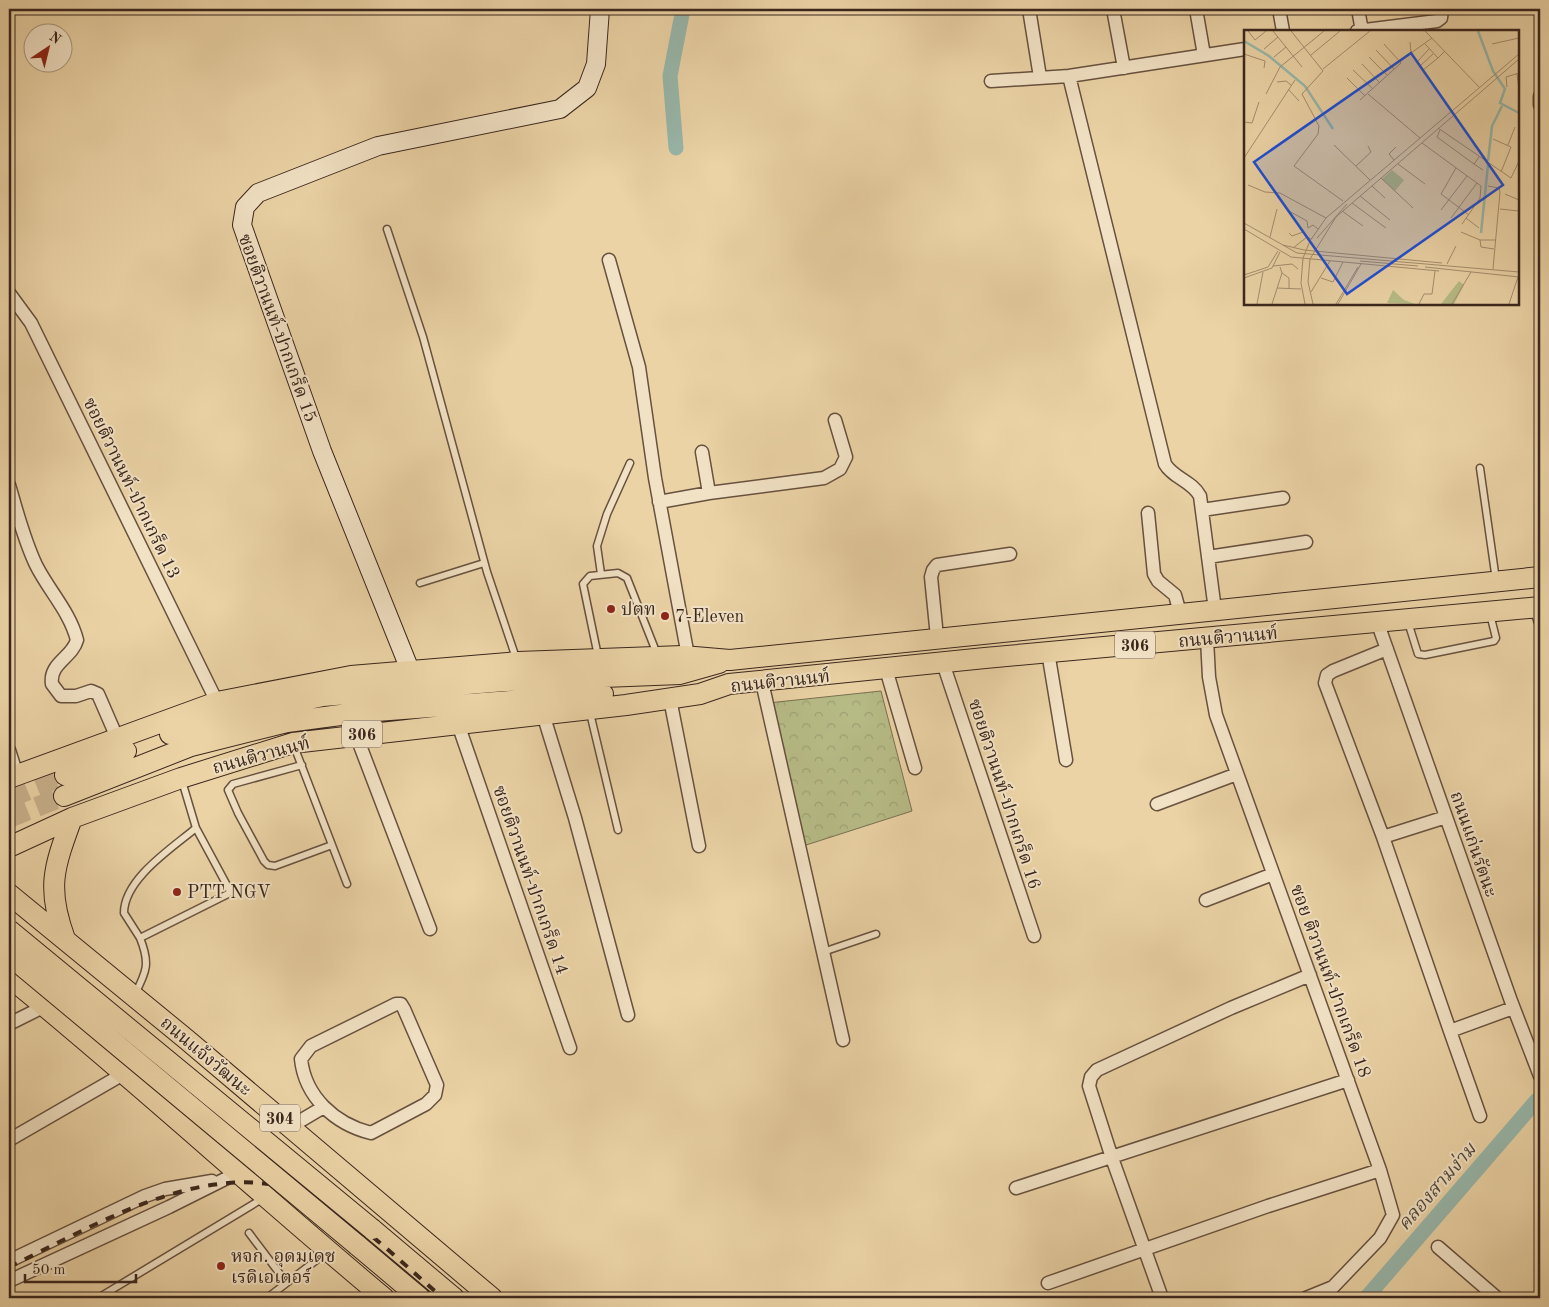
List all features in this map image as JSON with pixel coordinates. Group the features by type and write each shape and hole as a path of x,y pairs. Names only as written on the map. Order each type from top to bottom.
{"main road":[{"name":"ถนนติวานนท์","path":"13,777 118,740 217,702 351,676 518,662 598,658 688,656 730,660 937,637 1540,577"},
{"name":"ถนนติวานนท์","path":"9,847 72,818 180,778 293,743 670,699 700,694 730,684 1048,652 1378,624 1537,608"},
{"name":"306","path":"65,775 183,728 323,696 504,681 680,674 730,660"},
{"name":"306","path":"64,796 190,746 287,722 363,712 622,693 696,684 730,684"},
{"path":"66,940 56,914 53,882 60,852 72,818"},
{"name":"ถนนแจ้งวัฒนะ","path":"9,894 186,1039 492,1298"},
{"name":"ถนนแจ้งวัฒนะ","path":"9,930 454,1298"},
{"path":"9,955 420,1298"},
{"path":"9,977 148,1093 229,1176 265,1196 384,1298"},
{"path":"148,1093 140,1076 143,1065 152,1050 186,1039"}],"street":[{"name":"ซอยติวานนท์-ปากเกร็ด 15","path":"410,670 322,450 242,226 245,208 258,193 378,146 560,109 587,88 596,64 600,9"},
{"path":"1029,9 1040,77"},
{"path":"1113,9 1124,68"},
{"path":"1196,9 1204,55"},
{"path":"1279,9 1283,30"},
{"path":"1358,9 1359,30"},
{"path":"1368,30 1437,22 1441,18 1442,9"},
{"path":"991,81 1069,76 1244,49"},
{"path":"1069,76 1164,464 1168,470 1197,489 1200,496 1215,610"},
{"path":"1540,96 1540,105"},
{"path":"609,260 640,367 659,502 688,656"},
{"name":"ซอยติวานนท์-ปากเกร็ด 13","path":"9,293 31,324 217,702"},
{"path":"659,502 709,492 824,478 840,469 846,457 835,420"},
{"path":"702,452 709,492"},
{"path":"9,485 21,527 36,565 73,626 77,640 72,651 55,668 52,684 60,696 67,697 91,691 98,694 118,740"},
{"path":"1202,510 1283,498"},
{"path":"1148,513 1154,574 1158,581 1175,595 1180,613"},
{"path":"1208,557 1306,542"},
{"path":"937,637 930,577 937,565 1010,554"},
{"name":"ถนนแก่นรัตนะ","path":"1378,624 1514,1008 1540,1076"},
{"name":"ซอย ติวานนท์-ปากเกร็ด 18","path":"1207,639 1208,676 1216,715 1380,1170 1393,1215 1390,1224 1334,1287 1306,1298"},
{"path":"1387,649 1332,671 1327,675 1325,683 1383,837 1480,1116"},
{"path":"1048,652 1066,760"},
{"name":"ซอยติวานนท์-ปากเกร็ด 16","path":"943,664 1034,936"},
{"path":"886,669 915,768"},
{"path":"762,682 843,1040"},
{"path":"670,699 699,846"},
{"path":"543,714 575,818 628,1015"},
{"name":"ซอยติวานนท์-ปากเกร็ด 14","path":"458,724 570,1048"},
{"path":"356,735 430,929"},
{"path":"9,750 13,777"},
{"path":"1157,804 1237,774"},
{"path":"1383,837 1446,817"},
{"path":"1206,900 1273,874"},
{"path":"1162,1298 1112,1158 1089,1086 1091,1077 1097,1070 1310,974"},
{"path":"396,1004 401,1004 437,1085 435,1095 426,1104 371,1132 361,1130 322,1108 302,1076 301,1059 305,1052 310,1046 396,1004"},
{"path":"9,1024 45,1006"},
{"path":"1450,1031 1514,1008"},
{"path":"9,1140 125,1073"},
{"path":"1016,1188 1348,1080"},
{"path":"290,1127 322,1108"},
{"path":"1048,1283 1380,1170"},
{"path":"9,1260 145,1196 165,1189 229,1176"},
{"path":"9,1281 229,1176"},
{"path":"91,1221 99,1239"},
{"path":"1438,1247 1497,1298"}],"lane":[{"path":"387,229 424,337 484,563 518,662"},
{"path":"601,574 597,546 607,514 630,463"},
{"path":"1480,468 1496,581"},
{"path":"420,583 484,563"},
{"path":"598,658 583,584 590,576 618,573 627,578 658,658"},
{"path":"1537,608 1540,629"},
{"path":"1408,621 1418,654 1425,655 1494,641 1496,638 1490,613"},
{"path":"589,709 618,830"},
{"path":"293,743 347,884"},
{"path":"302,765 233,784 228,790 242,821 268,865 275,866 332,845"},
{"path":"140,938 228,894 229,887 196,828 180,778"},
{"path":"134,996 148,962 140,938 124,912 126,895 139,878 196,828"},
{"path":"823,952 876,934"},
{"path":"98,1298 265,1196"},
{"path":"248,1233 286,1282"},
{"path":"266,1298 328,1251"}],"green space":[{"path":"881,691 912,811 803,846 768,703"}],"waterway":[{"path":"676,148 670,76 683,9"},
{"name":"คลองสามง่าม","path":"1366,1298 1537,1100"}],"tunnel":[{"path":"9,798 65,775"},
{"path":"9,818 64,796"}],"railway":[{"path":"9,1267 83,1230 163,1197 204,1186 246,1182 286,1187 325,1203 371,1236 443,1298"}],"place":[{"name":"ปตท","path":"611,609"},
{"name":"7-Eleven","path":"665,616"},
{"name":"PTT NGV","path":"177,892"},
{"name":"หจก. อุดมเดช เรดิเอเตอร์","path":"221,1266"}]}
